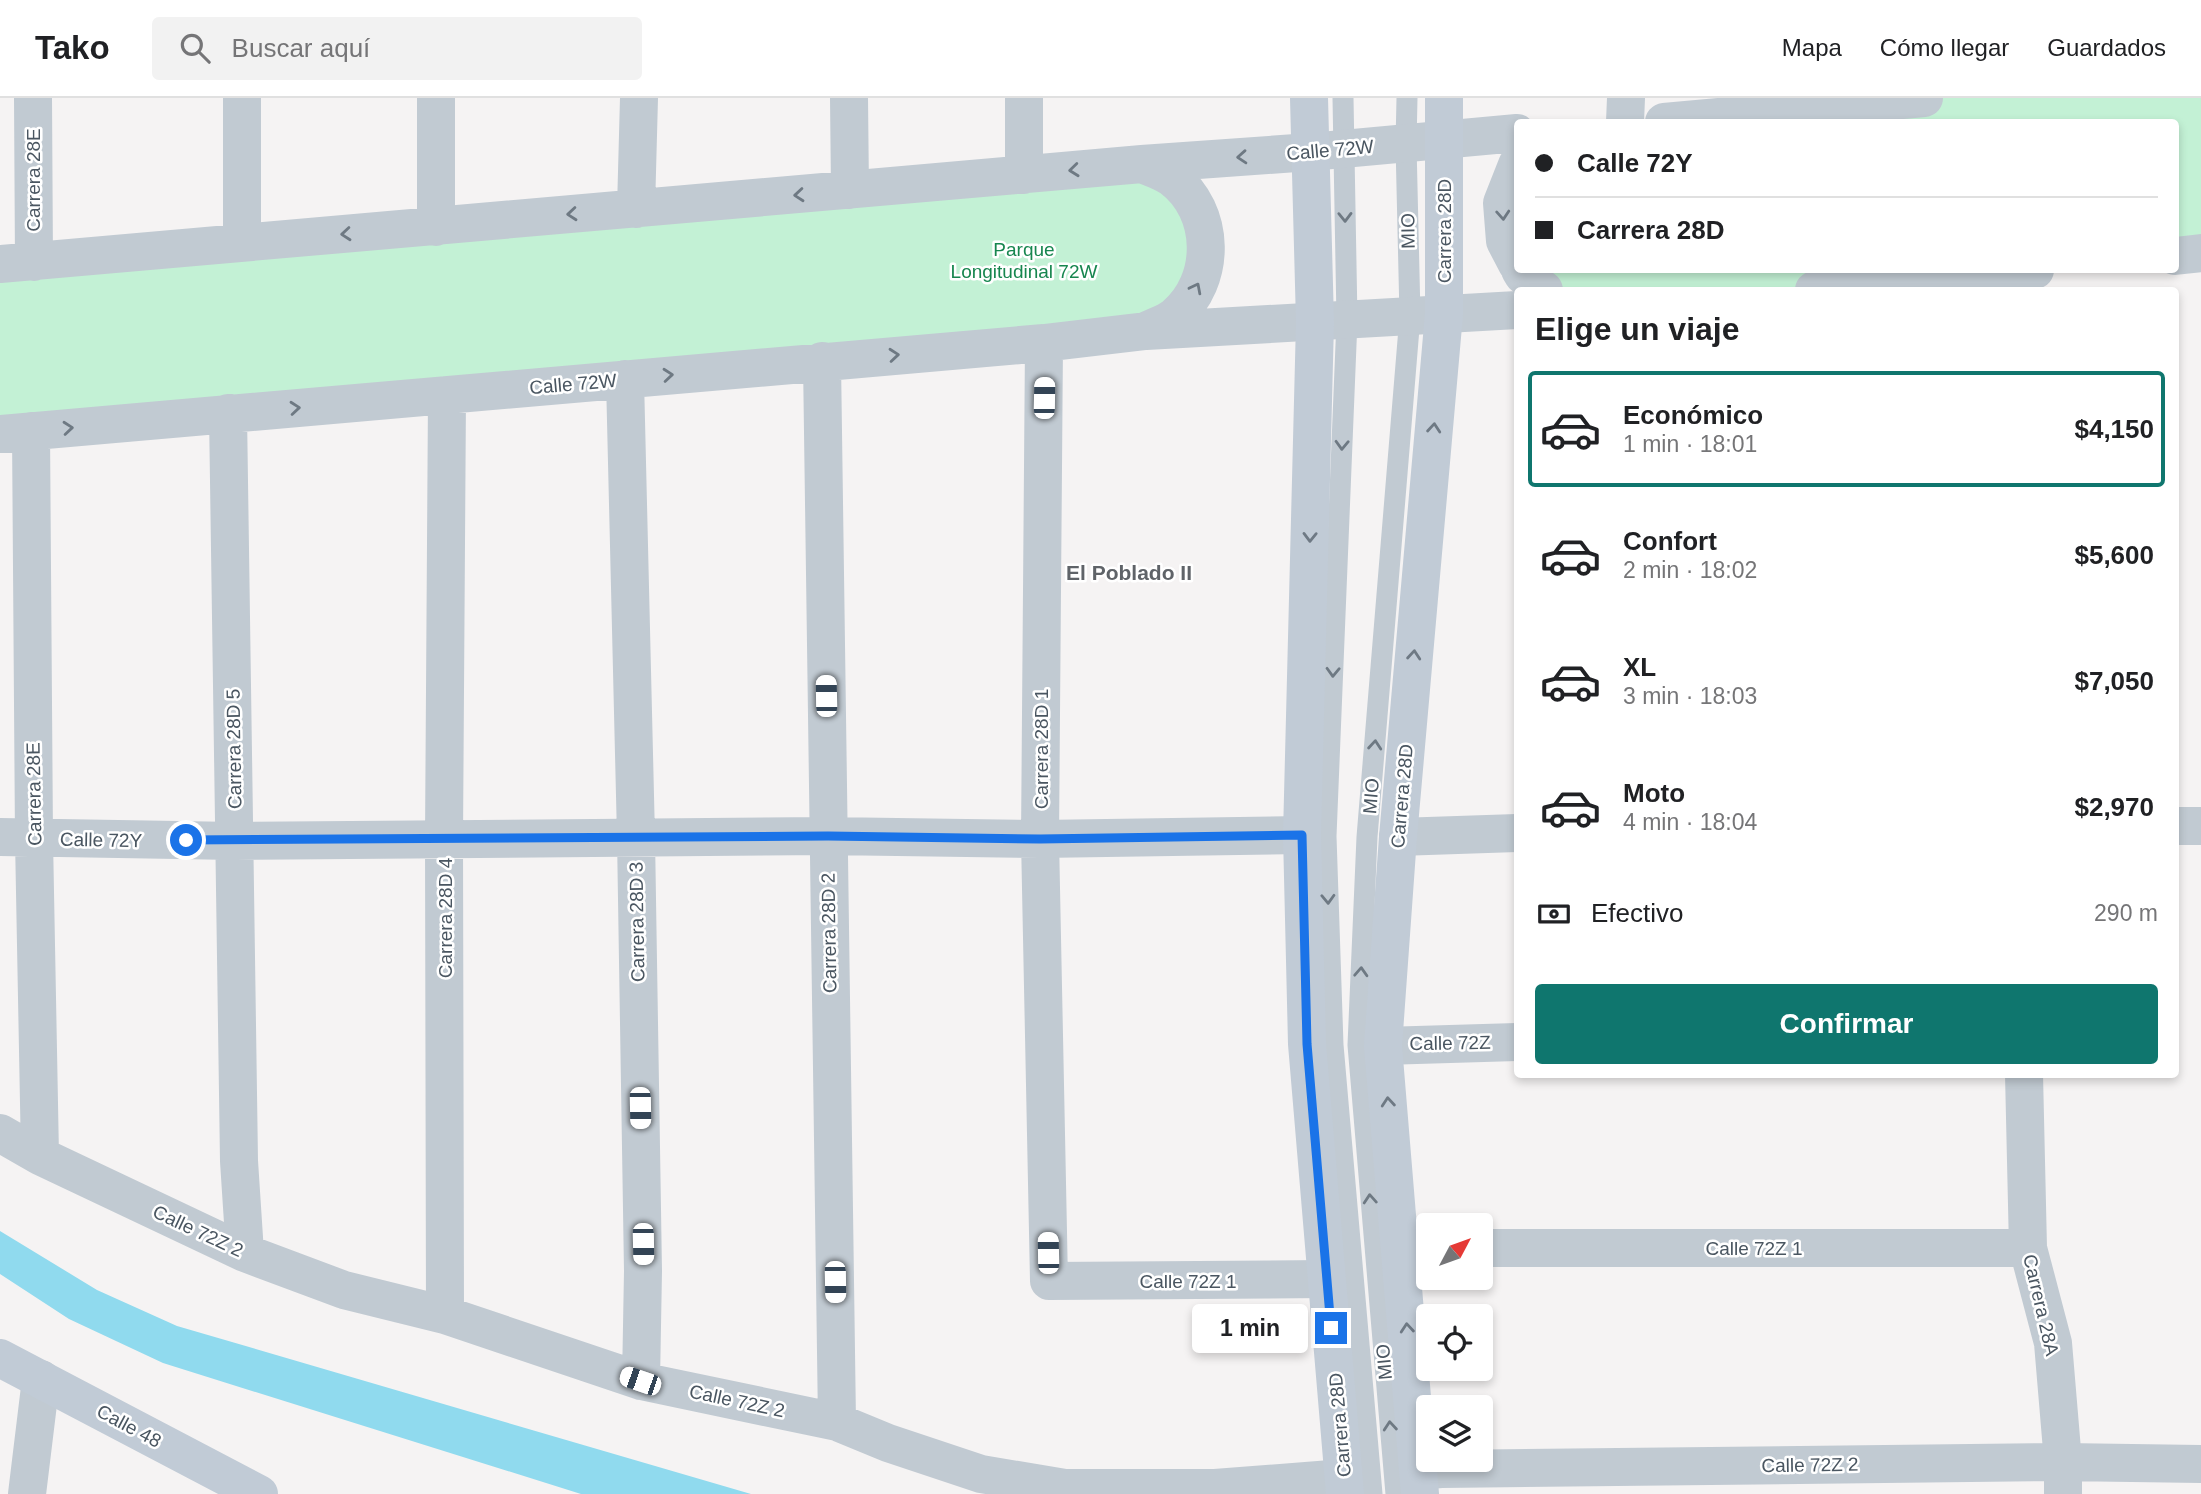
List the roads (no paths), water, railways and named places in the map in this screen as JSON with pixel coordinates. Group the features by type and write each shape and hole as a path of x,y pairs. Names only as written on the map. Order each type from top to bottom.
{"street":[{"name":"Carrera 28E","path":"17,263 33,98"},
{"path":"242,98 243,243"},
{"path":"436,98 436,227"},
{"path":"636,209 639,98"},
{"path":"849,98 850,190"},
{"path":"1024,98 1024,175"},
{"name":"Carrera 28D","path":"1309,98 1327,151 1331,321 1302,835 1307,1044 1327,1279 1354,1488"},
{"name":"Carrera 28D","path":"1411,1486 1414,1248 1383,1046 1398,837 1427,315 1444,141 1444,98"},
{"path":"1625,119 1626,98"},
{"path":"1689,119 1828,102 1924,98"},
{"name":"Calle 72W","path":"17,263 1514,133"},
{"name":"Calle 72W","path":"1142,164 1172,178 1194,201 1205,231 1206,252 1206,262 1195,293 1174,317 1146,331"},
{"path":"1514,173 1502,203 1505,241 1514,258"},
{"path":"2179,256 2201,253"},
{"path":"1522,273 1540,287"},
{"path":"1863,287 2003,273"},
{"name":"Calle 72W","path":"16,432 1044,343 1146,331 1514,310"},
{"name":"Carrera 28D 1","path":"1044,343 1040,839 1049,1281"},
{"name":"Carrera 28D 2","path":"822,361 837,1422"},
{"name":"Carrera 28D 3","path":"625,379 643,1271 640,1381"},
{"name":"Carrera 28D 4","path":"444,1315 447,395"},
{"name":"Carrera 28D 5","path":"228,414 239,1160 245,1253"},
{"name":"Carrera 28E","path":"16,432 17,838 40,1156"},
{"path":"2179,826 2201,826"},
{"path":"1398,837 1514,833"},
{"name":"Calle 72Y","path":"17,838 236,841 828,836 1040,839 1302,835"},
{"name":"Calle 72Z","path":"1383,1046 1514,1042"},
{"name":"Carrera 28A","path":"2024,1078 2028,1248 2053,1343 2063,1478"},
{"name":"Calle 72Z 2","path":"0,1133 40,1156 245,1253 344,1290 444,1315 640,1381 837,1422 888,1443 981,1474 1065,1488 1354,1488"},
{"name":"Calle 72Z 1","path":"1493,1248 2028,1248"},
{"name":"Calle 72Z 1","path":"1049,1281 1327,1279"},
{"name":"Calle 48","path":"0,1357 245,1490"},
{"path":"27,1494 41,1379"},
{"name":"Calle 72Z 2","path":"1411,1486 1441,1469 2063,1478 2201,1464"}],"lane":[{"path":"1327,151 1343,98"},
{"name":"MIO","path":"1407,98 1406,144 1427,315 1367,836 1358,1045 1411,1486"},
{"name":"MIO","path":"1331,321 1326,836 1354,1488"}],"water":[{"path":"0,1231 97,1290 177,1326 751,1494 581,1494 163,1363 69,1319 0,1274"}],"district":[{"name":"El Poblado II","path":"1129,572"}],"park label":[{"name":"Parque Longitudinal 72W","path":"1024,260"}]}
